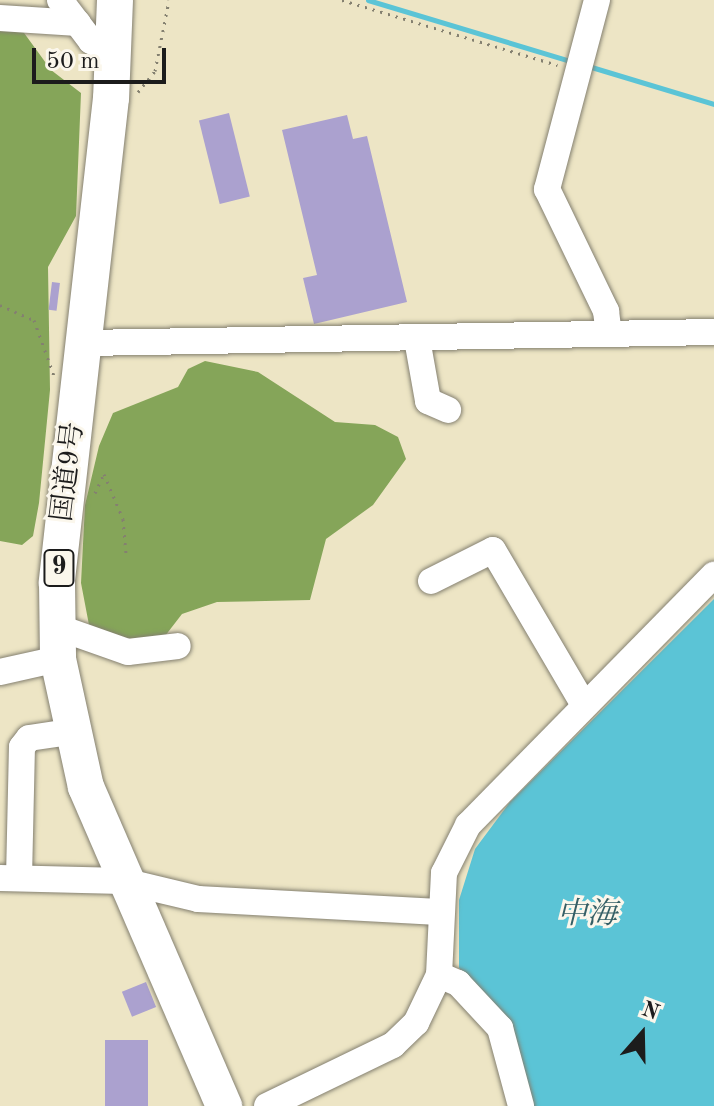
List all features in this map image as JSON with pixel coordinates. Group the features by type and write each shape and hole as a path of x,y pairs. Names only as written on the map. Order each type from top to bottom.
{"highway":[{"name":"国道9号","path":"115,0 111,98 80,385 57,643 69,732 123,881 224,1106"}],"street":[{"path":"60,0 91,41 114,52"},
{"path":"597,0 547,189 606,311 609,334"},
{"path":"0,18 78,23"},
{"path":"85,343 714,332"},
{"path":"417,339 428,401 448,410"},
{"path":"431,581 493,550 584,705"},
{"path":"267,1106 393,1045 416,1023 439,975 439,912 444,873 468,825 714,575"},
{"path":"0,672 57,643 128,652 178,646"},
{"path":"69,732 29,738 22,747 10,878 123,881 198,899 439,912"},
{"path":"439,975 458,983 500,1028 521,1106"}],"path":[{"path":"111,98 150,81 169,0"},
{"path":"342,0 578,66"},
{"path":"0,305 34,320 45,338 46,367 63,383 80,385"},
{"path":"92,504 104,474 123,519 126,556"}],"green space":[{"path":"0,21 19,26 51,70 81,93 76,216 48,267 50,390 39,503 33,536 22,545 0,541"},
{"path":"205,361 258,372 335,422 375,425 398,437 406,459 373,505 326,539 310,600 217,602 182,614 165,636 140,643 107,636 89,625 81,583 85,505 99,446 113,413 178,387 188,369"}],"water":[{"name":"中海","path":"714,599 714,1106 528,1106 506,1021 459,968 459,900 475,849 510,802"}],"building":[{"path":"229,113 250,196 220,204 199,120"},
{"path":"347,115 353,139 367,136 407,302 314,324 303,278 317,275 282,130"},
{"path":"52,282 60,283 57,311 49,310"},
{"path":"146,982 156,1007 132,1017 122,992"},
{"path":"105,1040 148,1040 148,1106 105,1106"}],"waterway":[{"path":"368,0 574,62"},
{"path":"588,66 714,104"}]}
